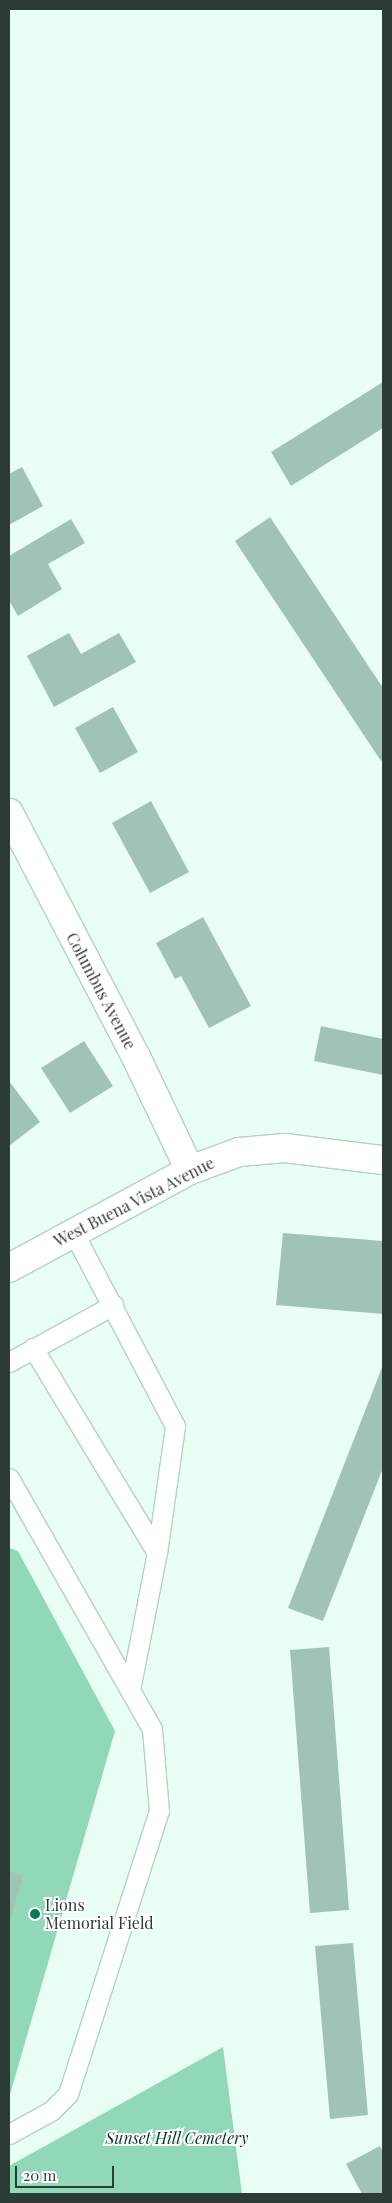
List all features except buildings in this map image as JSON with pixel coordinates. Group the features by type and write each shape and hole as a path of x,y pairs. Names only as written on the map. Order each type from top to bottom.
{"street":[{"name":"Columbus Avenue","path":"9,813 136,1057 190,1170"},
{"name":"West Buena Vista Avenue","path":"9,1268 190,1170 239,1152 285,1148 383,1160"}],"lane":[{"path":"73,1232 176,1426 157,1553 130,1690"},
{"path":"9,1362 113,1305"},
{"path":"33,1348 157,1553"},
{"path":"9,1478 152,1729 159,1811 68,2094 51,2111 9,2134"}],"green space":[{"name":"Lions Memorial Field","path":"9,1548 18,1551 115,1731 9,2098"},
{"name":"Sunset Hill Cemetery","path":"223,2047 242,2194 9,2194 9,2166"}],"place":[{"name":"Lions Memorial Field","path":"35,1914"}]}
